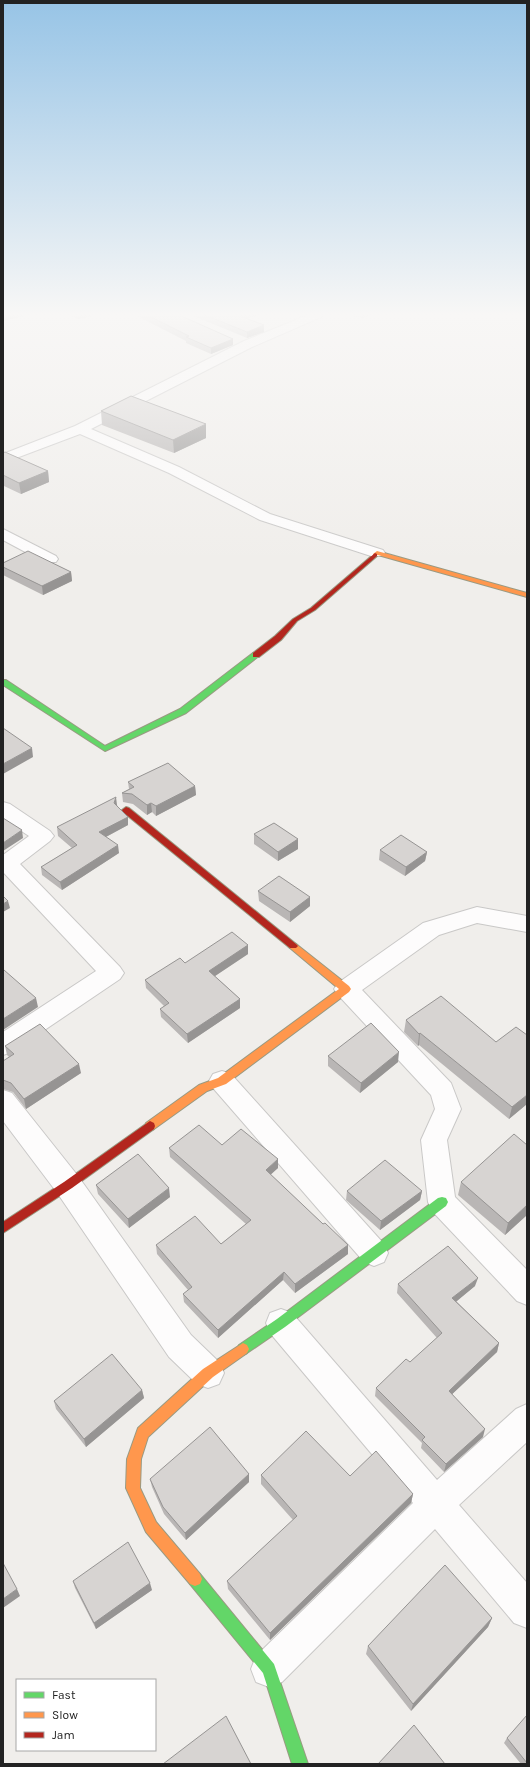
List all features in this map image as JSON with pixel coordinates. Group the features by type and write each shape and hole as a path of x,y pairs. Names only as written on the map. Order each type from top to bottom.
{"street":[{"path":"5,456 80,429 138,397"},
{"path":"80,429 174,470 265,518 377,553 527,595"},
{"path":"3,534 50,559"},
{"path":"3,682 105,749 183,711 278,638 295,620 313,609 377,553"},
{"path":"3,809 43,836 7,863 112,973 3,1045"},
{"path":"126,810 346,989 442,1090 448,1109 434,1140 442,1202 527,1291"},
{"path":"3,1228 68,1185 203,1088 222,1081 430,929 477,915 527,924"},
{"path":"222,1081 374,1253"},
{"path":"3,1101 68,1185 180,1346 208,1373"},
{"path":"300,1764 269,1669 152,1528 134,1488 134,1459 143,1433 208,1373 282,1323 442,1202"},
{"path":"282,1323 435,1505 527,1610"},
{"path":"269,1669 435,1505 527,1420"}],"building":[{"path":"128,397 135,397 206,424 173,440 101,411"},
{"path":"5,452 48,471 19,483 3,475 3,453"},
{"path":"28,551 71,572 42,586 3,567 3,563"},
{"path":"3,728 32,748 3,764"},
{"path":"168,763 195,786 156,806 151,803 147,805 132,794 122,793 134,787 128,782"},
{"path":"116,797 114,803 128,817 99,832 118,845 60,882 41,867 77,845 57,827"},
{"path":"3,818 22,830 3,843"},
{"path":"274,823 298,839 278,852 254,834"},
{"path":"401,835 427,852 406,867 380,850"},
{"path":"279,876 310,897 290,912 258,891"},
{"path":"3,896 8,901 3,904"},
{"path":"232,932 248,945 209,971 240,999 187,1034 160,1009 169,1003 145,980 180,958 185,963"},
{"path":"4,970 36,998 3,1019 3,971"},
{"path":"441,996 496,1042 516,1027 527,1035 527,1095 512,1107 420,1033 419,1034 406,1020"},
{"path":"371,1023 399,1052 361,1083 328,1056"},
{"path":"40,1024 79,1064 24,1099 11,1083 3,1080 3,1061 14,1054 5,1046"},
{"path":"199,1125 222,1145 241,1129 278,1159 266,1170 323,1224 325,1223 348,1245 295,1284 284,1272 218,1330 183,1294 192,1287 156,1245 195,1216 221,1244 251,1220 169,1148"},
{"path":"514,1134 527,1145 527,1205 508,1223 461,1182"},
{"path":"138,1154 169,1188 128,1219 96,1185"},
{"path":"385,1160 422,1191 381,1221 347,1191"},
{"path":"448,1246 478,1278 452,1298 499,1343 449,1391 485,1429 446,1464 422,1440 425,1437 376,1388 406,1359 410,1362 442,1333 398,1284"},
{"path":"112,1354 142,1390 84,1439 54,1401"},
{"path":"210,1427 249,1474 185,1533 163,1507 150,1479"},
{"path":"306,1431 350,1476 376,1451 413,1494 270,1633 227,1581 297,1516 261,1475"},
{"path":"128,1542 150,1583 94,1623 73,1581"},
{"path":"3,1563 17,1589 3,1599"},
{"path":"445,1565 492,1618 413,1704 368,1646"},
{"path":"527,1715 527,1763 507,1738"},
{"path":"226,1716 251,1764 163,1764"},
{"path":"414,1725 445,1764 378,1764"}],"traffic: fast":[{"path":"3,682 105,749 183,711 256,655"},
{"path":"243,1349 281,1323 442,1202"},
{"path":"195,1579 269,1669 300,1764"}],"traffic: slow":[{"path":"375,555 377,553 527,595"},
{"path":"150,1126 203,1088 222,1081 346,989 293,946"},
{"path":"195,1579 151,1527 133,1488 134,1459 143,1433 208,1373 243,1349"}],"traffic: jam":[{"path":"256,655 278,638 295,620 313,609 375,555"},
{"path":"126,810 293,946"},
{"path":"3,1228 68,1185 150,1126"}]}
